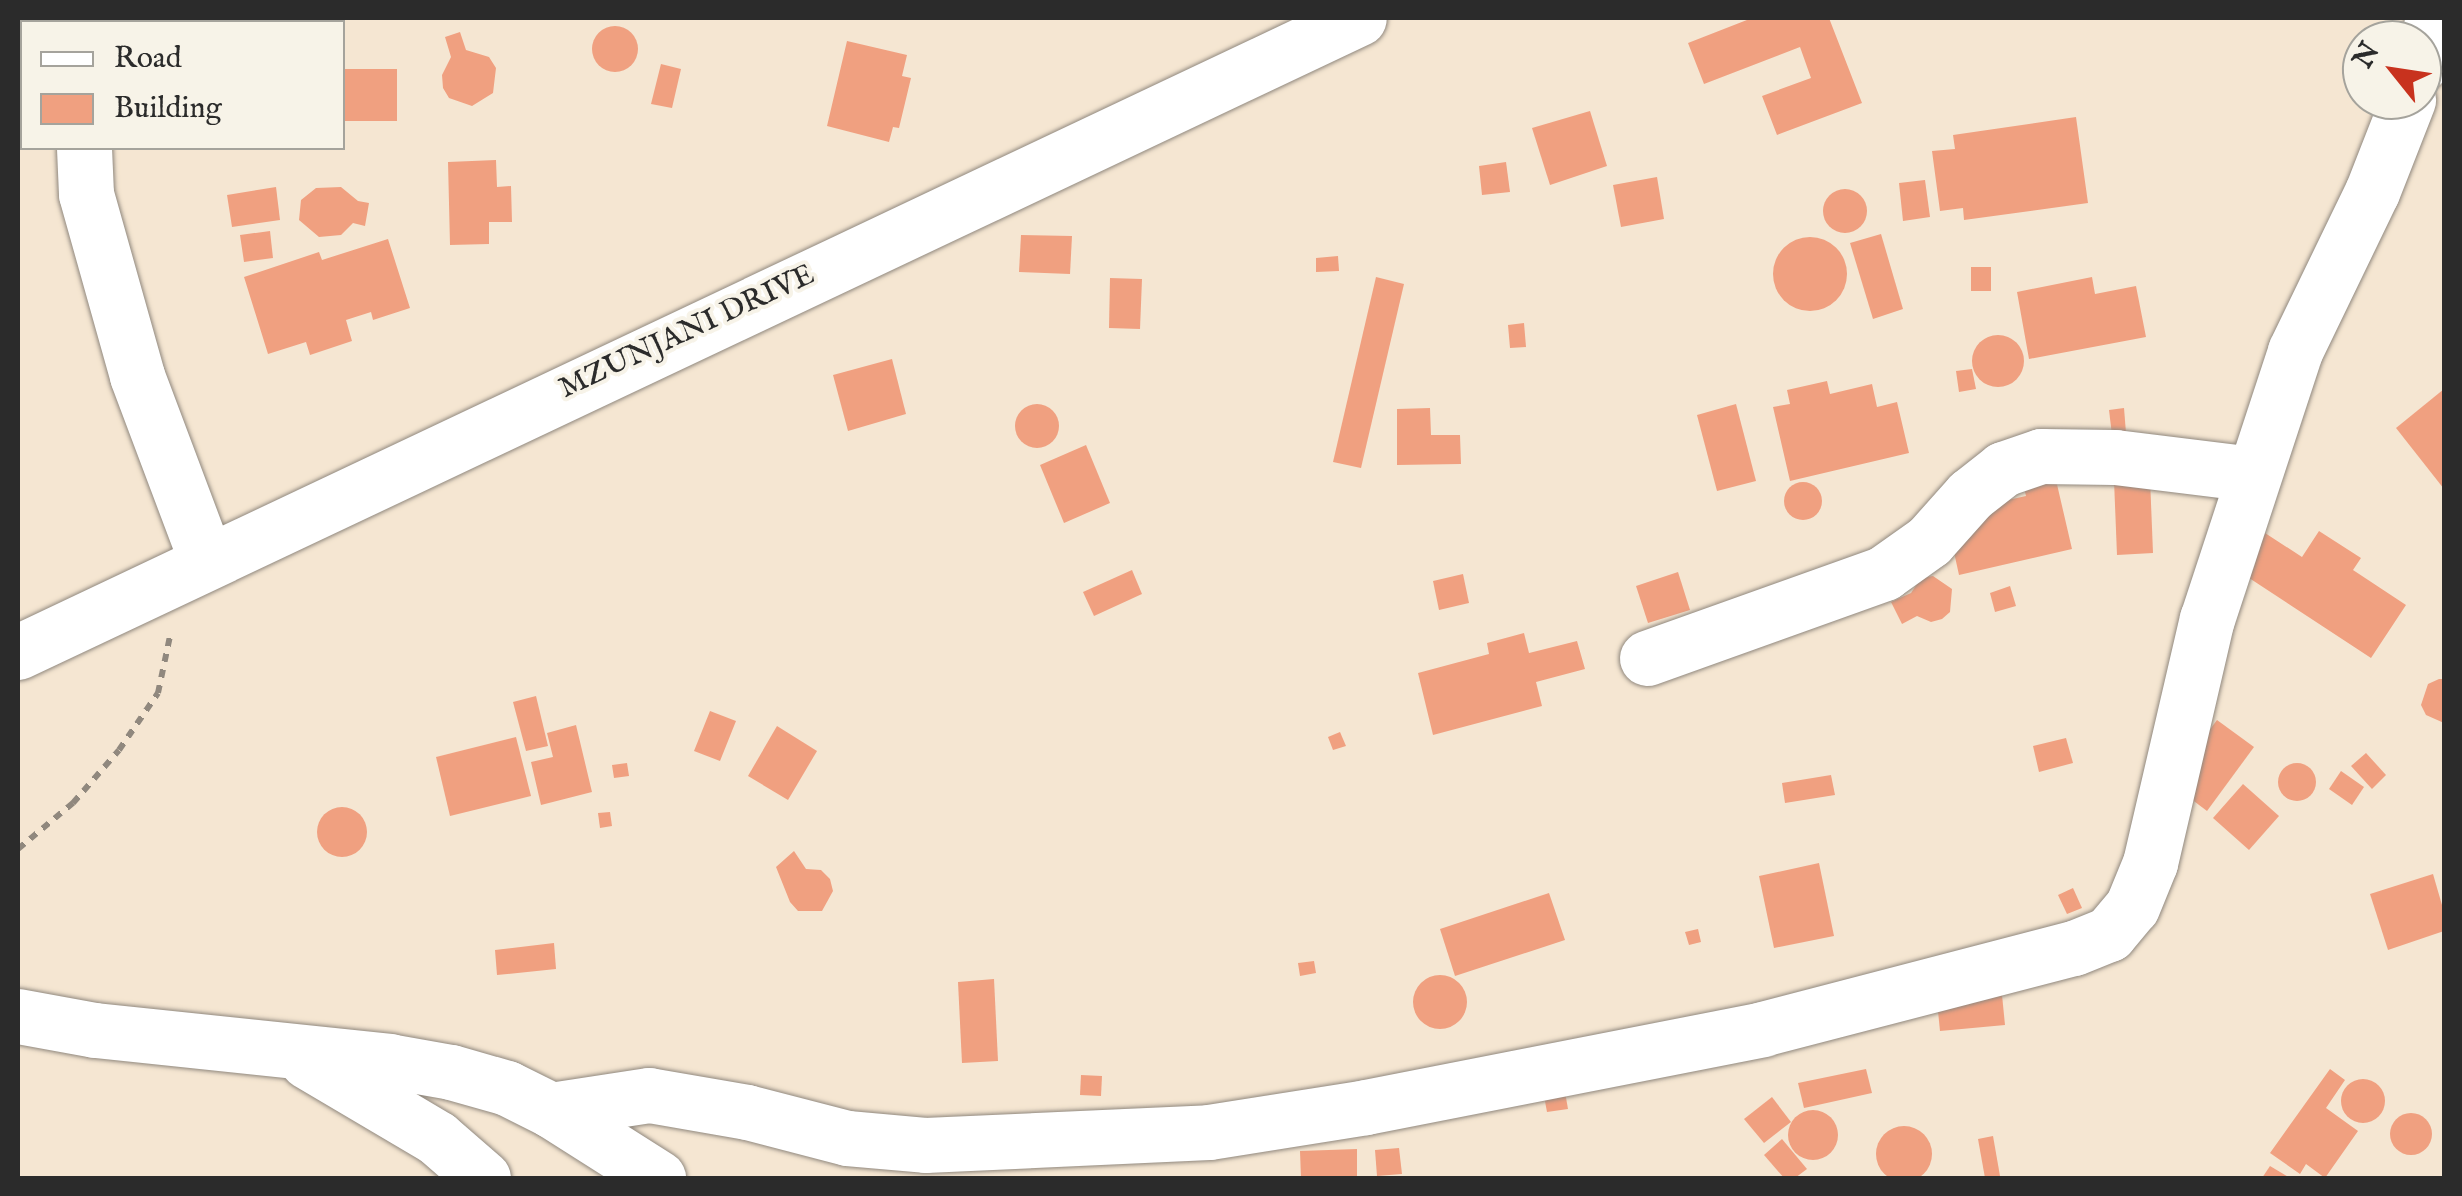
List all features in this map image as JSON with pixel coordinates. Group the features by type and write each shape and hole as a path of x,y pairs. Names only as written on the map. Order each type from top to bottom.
{"street":[{"name":"MZUNJANI DRIVE","path":"18,652 1359,18"},
{"path":"551,1110 649,1095 746,1112 847,1138 925,1146 1209,1132 1366,1107 1762,1029 2074,948 2109,934 2132,908 2150,863 2206,619 2295,351 2372,192 2400,120"},
{"path":"84,150 86,194 187,569"},
{"path":"1647,658 1884,573 1928,541 1970,495 2003,470 2041,456 2116,457 2253,474"},
{"path":"18,1016 95,1030 286,1049 451,1072 506,1088 551,1110 658,1178"},
{"path":"286,1049 437,1138 483,1178"}],"path":[{"path":"18,848 73,803 119,750 158,694 187,569"}],"building":[{"path":"1752,18 1829,18 1862,103 1777,135 1762,96 1811,78 1800,47 1704,84 1688,43"},
{"path":"615,26 631,33 638,49 631,65 615,72 599,65 592,49 599,33"},
{"path":"460,32 466,50 489,57 496,68 493,93 472,106 449,98 443,88 442,75 451,57 445,37"},
{"path":"847,41 907,55 902,76 911,78 899,128 893,127 889,142 827,126"},
{"path":"661,64 681,69 672,108 651,104"},
{"path":"345,69 397,69 397,121 345,121"},
{"path":"1590,111 1607,166 1550,185 1532,128"},
{"path":"2076,117 2088,203 1964,220 1963,208 1940,211 1932,151 1955,149 1953,135"},
{"path":"496,160 497,187 511,186 512,222 489,222 489,244 450,245 448,162"},
{"path":"1506,162 1510,192 1482,195 1479,166"},
{"path":"1657,177 1664,219 1621,227 1613,185"},
{"path":"1925,180 1930,217 1903,221 1899,183"},
{"path":"276,187 280,220 232,227 227,195"},
{"path":"341,187 358,201 369,203 365,226 353,223 341,235 319,237 299,220 301,200 316,188"},
{"path":"1845,189 1861,195 1867,211 1861,227 1845,233 1829,227 1823,211 1829,195"},
{"path":"270,231 273,258 244,262 240,235"},
{"path":"1881,234 1903,309 1873,319 1850,243"},
{"path":"1021,235 1072,236 1070,274 1019,272"},
{"path":"1810,237 1836,248 1847,274 1836,300 1810,311 1784,300 1773,274 1784,248"},
{"path":"388,239 410,308 373,320 371,312 346,320 352,341 310,355 306,342 268,354 244,277 319,252 322,260"},
{"path":"1338,256 1339,271 1316,272 1316,258"},
{"path":"1971,267 1991,267 1991,291 1971,291"},
{"path":"1376,277 1404,284 1361,468 1333,462"},
{"path":"2092,277 2095,294 2136,286 2146,337 2029,359 2017,292"},
{"path":"1110,278 1142,279 1140,329 1109,328"},
{"path":"1524,323 1526,347 1510,348 1508,325"},
{"path":"1998,335 2016,343 2024,361 2016,379 1998,387 1980,379 1972,361 1980,343"},
{"path":"892,359 906,414 848,431 833,375"},
{"path":"1972,369 1976,389 1959,392 1956,371"},
{"path":"1827,381 1830,394 1872,384 1877,407 1897,402 1909,453 1790,481 1773,407 1790,404 1787,390"},
{"path":"2444,389 2444,489 2396,428"},
{"path":"1037,404 1052,411 1059,426 1052,441 1037,448 1022,441 1015,426 1022,411"},
{"path":"1736,404 1756,481 1717,491 1697,415"},
{"path":"1430,408 1431,435 1460,435 1461,464 1397,465 1397,409"},
{"path":"2124,408 2126,433 2112,435 2109,410"},
{"path":"1086,445 1110,503 1064,523 1040,465"},
{"path":"2150,478 2153,553 2117,555 2114,480"},
{"path":"2056,480 2072,549 1959,575 1950,534 1972,508 2026,496 2024,488"},
{"path":"1803,482 1816,488 1822,501 1816,514 1803,520 1790,514 1784,501 1790,488"},
{"path":"2319,531 2361,558 2353,570 2406,605 2371,658 2240,572 2265,533 2302,557"},
{"path":"1132,570 1142,594 1094,616 1083,592"},
{"path":"1678,572 1690,610 1648,623 1636,586"},
{"path":"1463,574 1469,603 1439,610 1433,581"},
{"path":"1933,576 1952,589 1950,612 1931,622 1917,616 1902,624 1891,602 1911,593 1921,578"},
{"path":"2010,586 2016,606 1995,612 1990,593"},
{"path":"1524,633 1529,653 1577,641 1585,669 1536,682 1542,706 1433,735 1418,673 1489,654 1487,643"},
{"path":"2444,679 2444,723 2426,715 2421,705 2428,684"},
{"path":"536,696 548,746 526,751 513,702"},
{"path":"710,711 736,721 720,761 694,751"},
{"path":"2217,720 2254,747 2207,811 2170,783"},
{"path":"576,725 592,792 541,805 531,762 553,757 547,733"},
{"path":"777,726 817,751 788,800 748,776"},
{"path":"1340,732 1346,746 1333,750 1328,737"},
{"path":"516,737 531,796 450,816 436,757"},
{"path":"2066,738 2073,763 2039,772 2033,746"},
{"path":"2366,753 2386,775 2372,789 2351,766"},
{"path":"627,763 629,776 614,778 612,765"},
{"path":"2297,763 2310,769 2316,782 2310,795 2297,801 2284,795 2278,782 2284,769"},
{"path":"2341,771 2364,787 2352,805 2329,789"},
{"path":"1831,775 1835,795 1785,803 1782,783"},
{"path":"2243,784 2279,816 2249,850 2213,818"},
{"path":"342,807 360,814 367,832 360,850 342,857 324,850 317,832 324,814"},
{"path":"610,812 612,826 600,828 598,813"},
{"path":"794,851 806,869 821,870 830,879 833,891 822,911 798,911 790,902 776,867"},
{"path":"1819,863 1834,936 1774,948 1759,876"},
{"path":"2433,874 2444,912 2444,931 2388,950 2370,894"},
{"path":"2073,888 2082,908 2067,914 2058,895"},
{"path":"1549,893 1565,940 1455,976 1440,929"},
{"path":"1698,929 1701,942 1689,945 1685,932"},
{"path":"554,943 556,969 497,975 495,950"},
{"path":"1314,961 1316,973 1300,976 1298,963"},
{"path":"1440,975 1459,983 1467,1002 1459,1021 1440,1029 1421,1021 1413,1002 1421,983"},
{"path":"994,979 998,1061 962,1063 958,982"},
{"path":"2002,995 2005,1025 1940,1031 1937,1001"},
{"path":"1866,1069 1872,1093 1804,1108 1798,1083"},
{"path":"2330,1069 2345,1080 2326,1108 2358,1131 2325,1178 2306,1164 2300,1174 2270,1153"},
{"path":"1081,1075 1102,1076 1101,1096 1080,1095"},
{"path":"2363,1079 2378,1086 2385,1101 2378,1116 2363,1123 2348,1116 2341,1101 2348,1086"},
{"path":"1565,1092 1568,1109 1547,1112 1544,1096"},
{"path":"1772,1097 1791,1122 1764,1143 1744,1119"},
{"path":"1813,1110 1831,1117 1838,1135 1831,1153 1813,1160 1795,1153 1788,1135 1795,1117"},
{"path":"2411,1113 2426,1119 2432,1134 2426,1149 2411,1155 2396,1149 2390,1134 2396,1119"},
{"path":"1904,1126 1924,1134 1932,1154 1924,1174 1904,1182 1884,1174 1876,1154 1884,1134"},
{"path":"1993,1136 2000,1176 1985,1178 1978,1139"},
{"path":"1782,1139 1807,1169 1795,1178 1784,1178 1764,1155"},
{"path":"1399,1148 1402,1174 1377,1176 1375,1150"},
{"path":"1357,1149 1357,1178 1301,1178 1300,1151"},
{"path":"2270,1166 2290,1178 2262,1178"}]}
